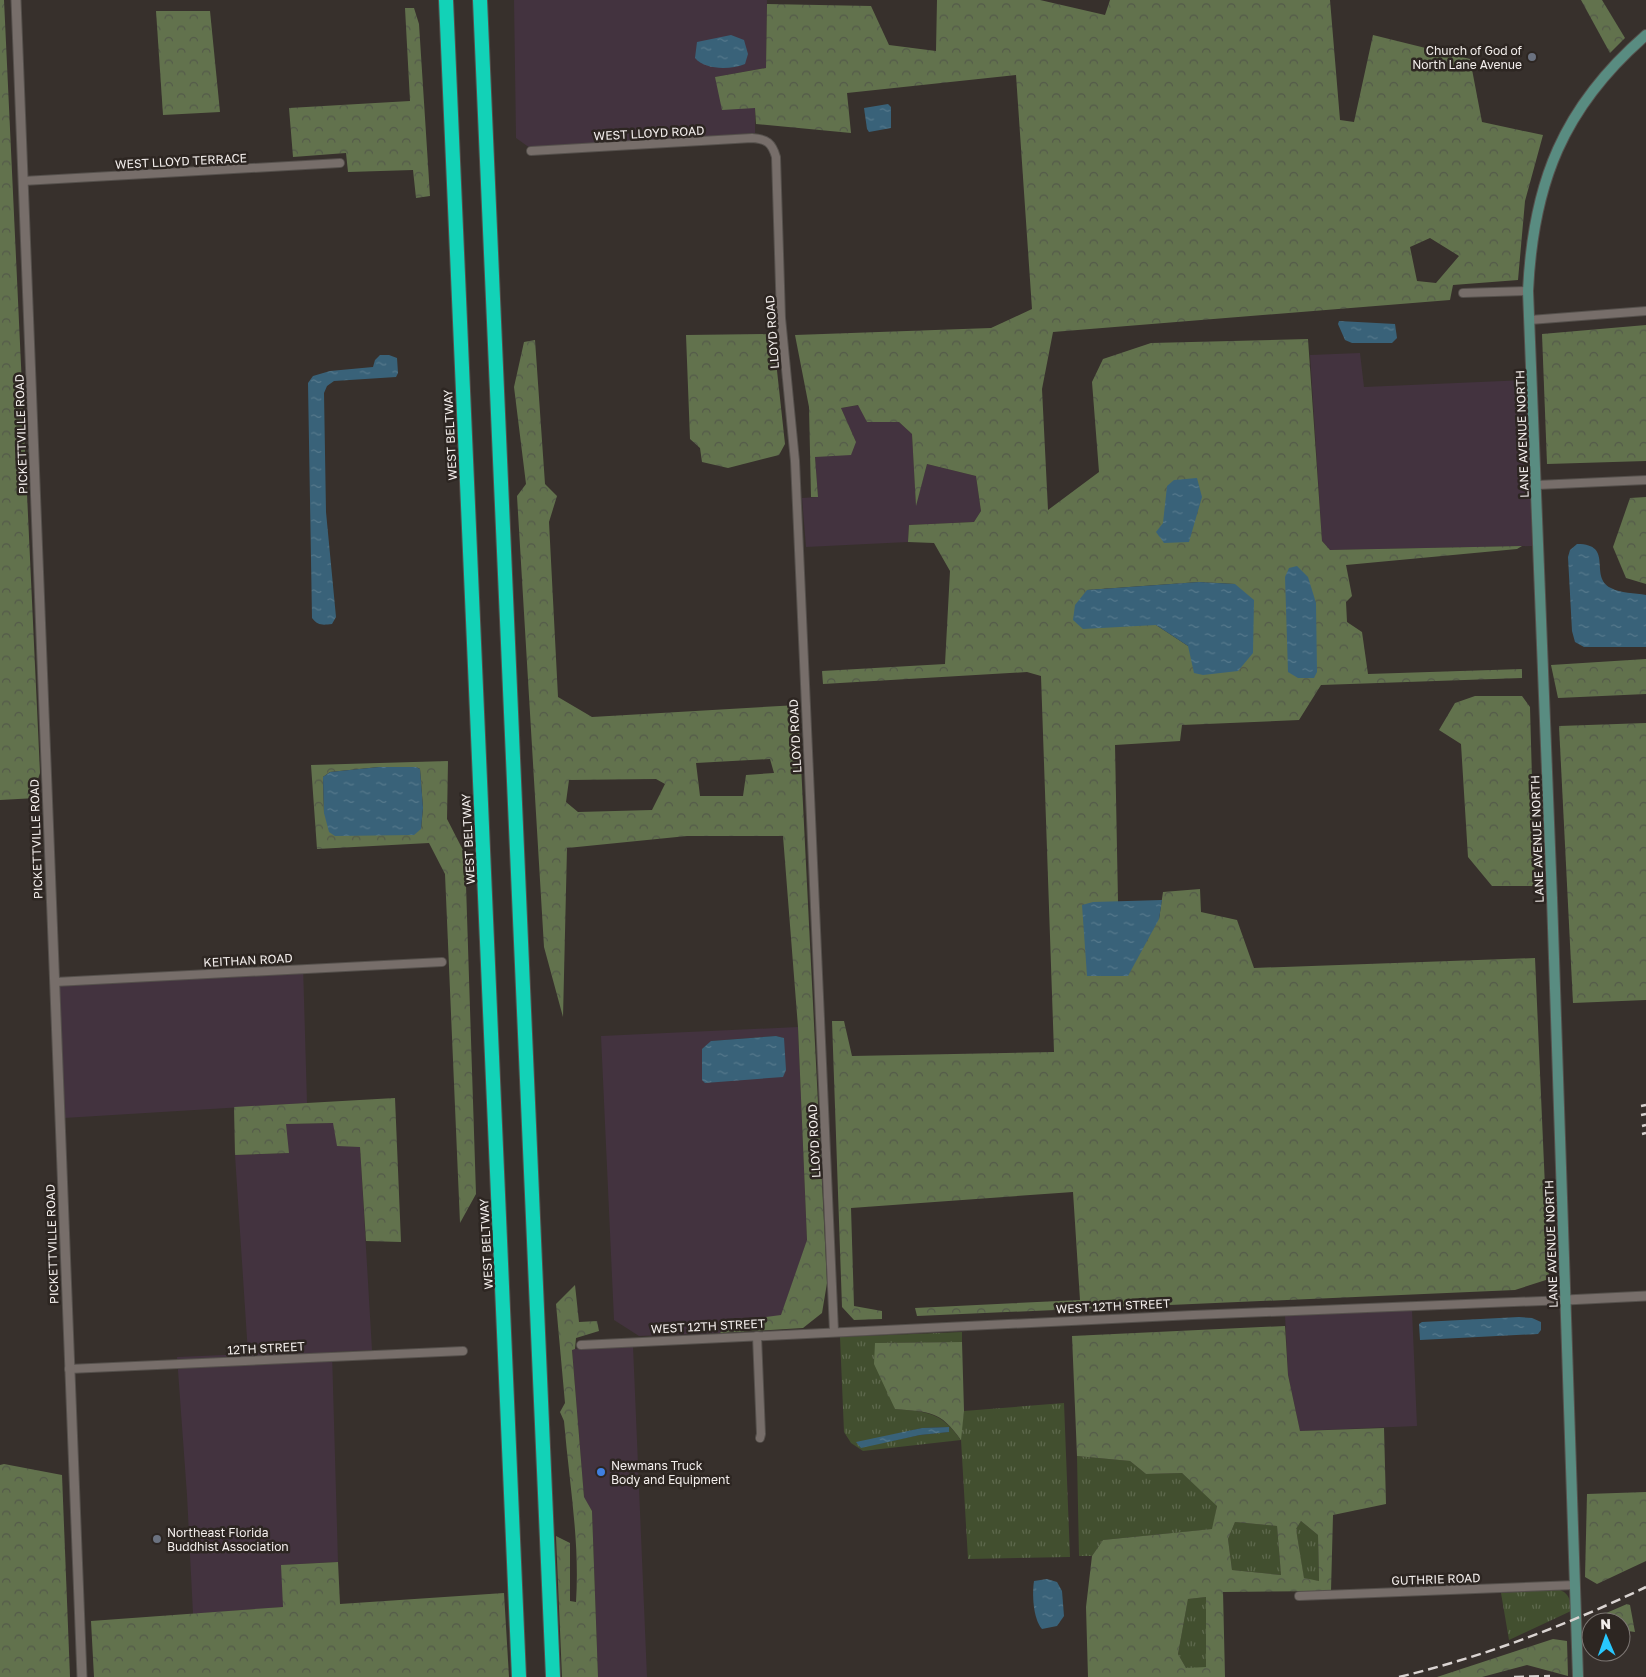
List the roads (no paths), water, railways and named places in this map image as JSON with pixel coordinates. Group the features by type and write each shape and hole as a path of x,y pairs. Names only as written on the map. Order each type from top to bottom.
{"highway":[{"name":"WEST BELTWAY","path":"446,0 519,1677"},
{"path":"480,0 553,1677"}],"main road":[{"name":"LANE AVENUE NORTH","path":"1578,1677 1537,485 1528,291 1530,255 1535,220 1546,177 1556,153 1586,100 1605,75 1646,36"}],"street":[{"name":"PICKETTVILLE ROAD","path":"16,0 82,1677"},
{"name":"WEST LLOYD ROAD","path":"531,151 752,138 769,142"},
{"name":"LLOYD ROAD","path":"769,142 776,158 781,318 795,461 834,1332"},
{"name":"WEST LLOYD TERRACE","path":"24,181 340,163"},
{"path":"1463,293 1528,291"},
{"path":"1530,320 1646,311"},
{"path":"1537,485 1646,480"},
{"name":"KEITHAN ROAD","path":"54,982 442,962"},
{"name":"WEST 12TH STREET","path":"581,1345 1646,1296"},
{"path":"757,1336 762,1434 760,1438"},
{"name":"12TH STREET","path":"69,1369 464,1351"},
{"name":"GUTHRIE ROAD","path":"1299,1596 1575,1585"}],"water":[{"path":"731,35 744,40 748,54 745,64 718,68 705,65 695,58 697,42"},
{"path":"888,104 891,107 891,128 869,132 864,108"},
{"path":"1339,321 1395,324 1397,338 1392,343 1352,343 1345,340 1338,324"},
{"path":"380,355 389,355 397,358 398,373 396,377 334,381 327,386 324,393 326,512 336,617 332,624 321,624 312,618 308,383 313,376 330,371 373,367 375,360"},
{"path":"1197,478 1202,497 1189,542 1164,543 1156,532 1163,523 1167,486 1174,480"},
{"path":"1577,544 1588,545 1595,549 1604,583 1615,590 1646,595 1646,647 1584,647 1575,642 1572,631 1568,557 1570,550"},
{"path":"1297,566 1308,577 1316,603 1317,672 1314,678 1298,678 1288,672 1285,577 1289,568"},
{"path":"1199,582 1235,584 1254,600 1253,653 1238,671 1203,675 1194,673 1188,646 1156,625 1083,629 1073,620 1075,605 1087,590"},
{"path":"379,767 416,767 420,769 423,808 421,829 414,835 335,836 329,832 324,813 323,777 330,772"},
{"path":"1162,900 1159,919 1128,976 1087,976 1082,905 1093,902"},
{"path":"776,1036 784,1038 786,1070 783,1077 705,1083 702,1080 702,1049 711,1041"},
{"path":"1532,1318 1541,1322 1541,1330 1538,1334 1420,1340 1419,1324 1422,1322"},
{"path":"949,1427 949,1432 920,1435 861,1448 856,1442 922,1428"},
{"path":"1047,1579 1057,1582 1062,1591 1064,1616 1057,1626 1042,1629 1035,1613 1033,1586 1034,1581"}],"railway":[{"path":"1641,1106 1646,1105"},
{"path":"1641,1115 1646,1114"},
{"path":"1642,1126 1646,1125"},
{"path":"1642,1134 1646,1133"},
{"path":"1399,1677 1495,1649 1556,1627 1646,1587"},
{"path":"1514,1677 1550,1676"}],"place":[{"name":"Church of God of North Lane Avenue","path":"1532,57"},
{"name":"Newmans Truck Body and Equipment","path":"601,1472"},
{"name":"Northeast Florida Buddhist Association","path":"157,1539"}]}
